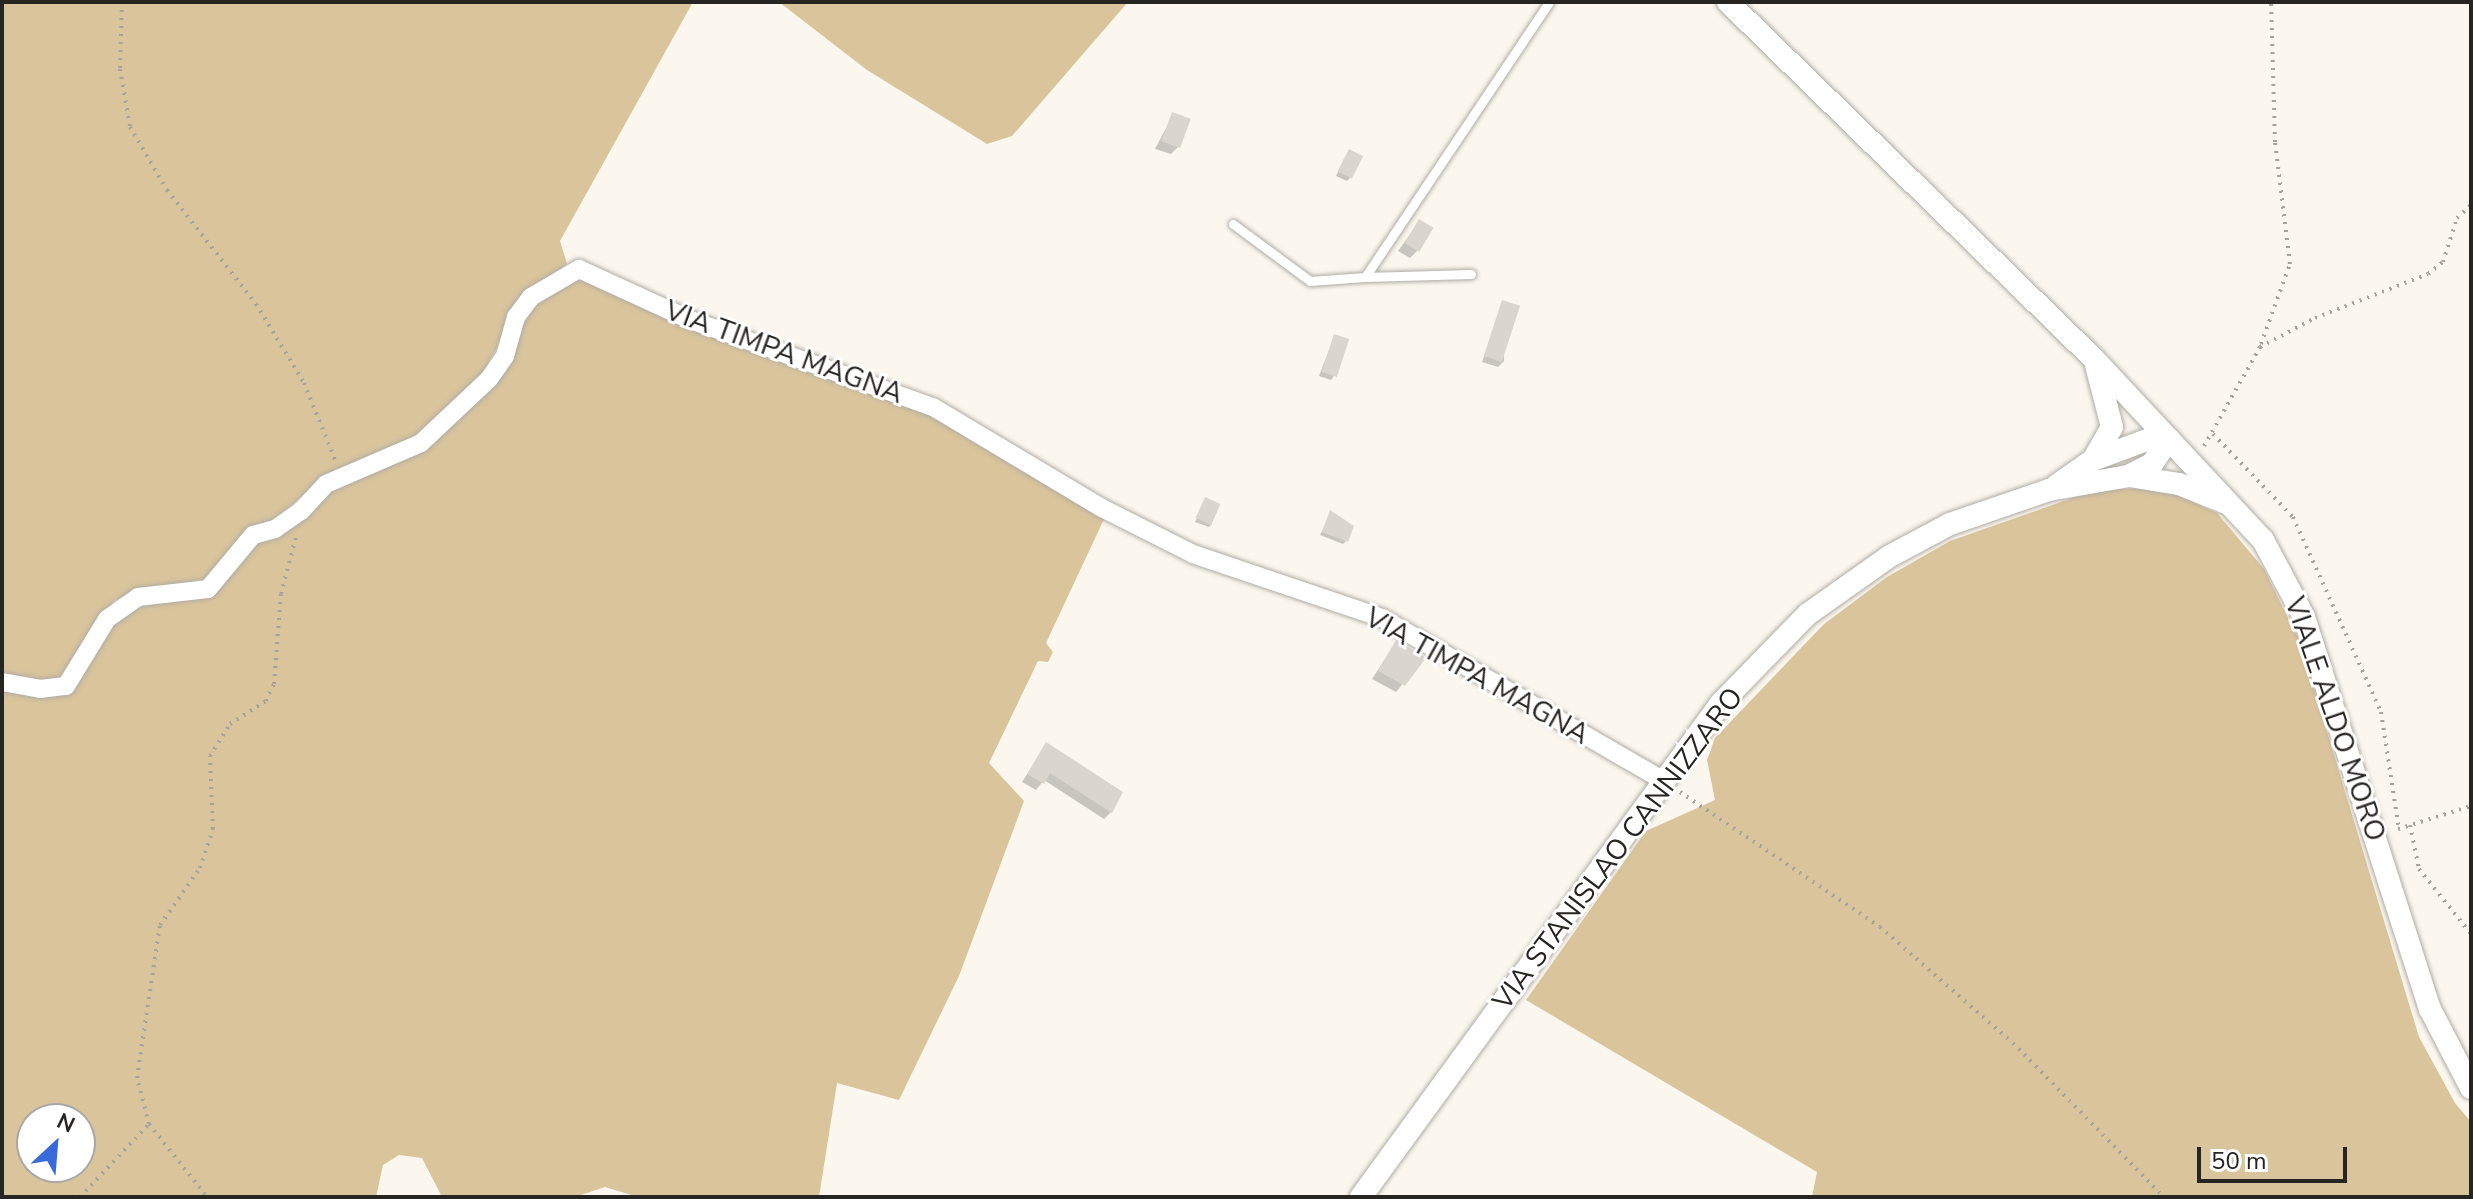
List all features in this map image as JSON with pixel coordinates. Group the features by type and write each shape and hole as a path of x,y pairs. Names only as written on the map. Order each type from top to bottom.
{"street":[{"name":"VIALE ALDO MORO","path":"1728,2 2094,359 2238,509 2263,540 2304,617 2377,836 2430,1009 2471,1088"},
{"name":"VIA TIMPA MAGNA","path":"2,682 40,689 66,686 107,619 138,597 208,589 253,535 275,529 301,511 341,474 421,443 489,379 505,356 516,317 531,297 579,269 688,319 933,407 1076,493 1193,554 1382,618 1664,781"},
{"path":"2093,460 2112,427 2094,359"},
{"path":"2155,437 2169,439 2152,464 2128,476 2049,490 2093,460 2155,437"},
{"path":"2128,476 2179,484 2238,509"},
{"name":"VIA STANISLAO CANNIZZARO","path":"1361,1197 1721,703 1808,614 1890,556 1950,524 2049,490"}],"lane":[{"path":"1365,277 1549,2"},
{"path":"1233,224 1310,281 1471,274"}],"path":[{"path":"122,2 120,69 130,127 167,190 256,304 288,356 341,474"},
{"path":"2193,461 2213,434 2260,347 2290,264 2275,142 2271,2"},
{"path":"2260,347 2328,312 2428,274 2443,262 2457,218 2471,205"},
{"path":"2213,434 2293,517 2381,712 2399,829"},
{"path":"207,1197 149,1124 137,1078 160,925 200,868 213,829 210,756 230,724 266,701 274,684 281,594 301,511"},
{"path":"1664,781 1880,927 2013,1043 2164,1197"},
{"path":"2377,836 2471,806"},
{"path":"2410,825 2419,869 2471,934"},
{"path":"80,1197 149,1124"}],"shaded area":[{"path":"2,2 693,2 560,241 567,264 528,292 480,378 418,437 322,479 206,579 135,591 114,601 63,679 46,683 2,674"},
{"path":"779,2 1128,2 1012,136 987,144 867,70"},
{"path":"583,275 932,413 1105,517 1046,643 1053,652 1048,662 1038,661 989,763 1024,801 959,976 899,1100 837,1083 819,1197 638,1197 605,1187 575,1197 442,1197 422,1158 399,1155 383,1165 376,1197 2,1197 2,689 45,696 112,621 133,606 210,594 240,555 345,479 426,447 499,377 534,301"},
{"path":"2144,488 2170,492 2217,513 2264,569 2300,642 2419,1037 2455,1103 2471,1122 2471,1197 1812,1197 1817,1172 1526,1000 1646,831 1715,800 1707,760 1715,738 1824,624 1887,577 1950,541 2095,490"}],"building":[{"path":"1172,112 1191,119 1180,148 1161,141"},
{"path":"1349,149 1363,156 1352,179 1338,171"},
{"path":"1419,219 1434,228 1419,252 1405,243"},
{"path":"1502,300 1520,306 1502,362 1484,356"},
{"path":"1334,334 1349,339 1337,377 1322,372"},
{"path":"1205,497 1221,504 1211,525 1196,518"},
{"path":"1330,510 1354,526 1348,542 1322,532"},
{"path":"1396,640 1426,658 1405,686 1378,671"},
{"path":"1046,742 1123,792 1112,813 1050,773 1044,784 1027,774"}]}
